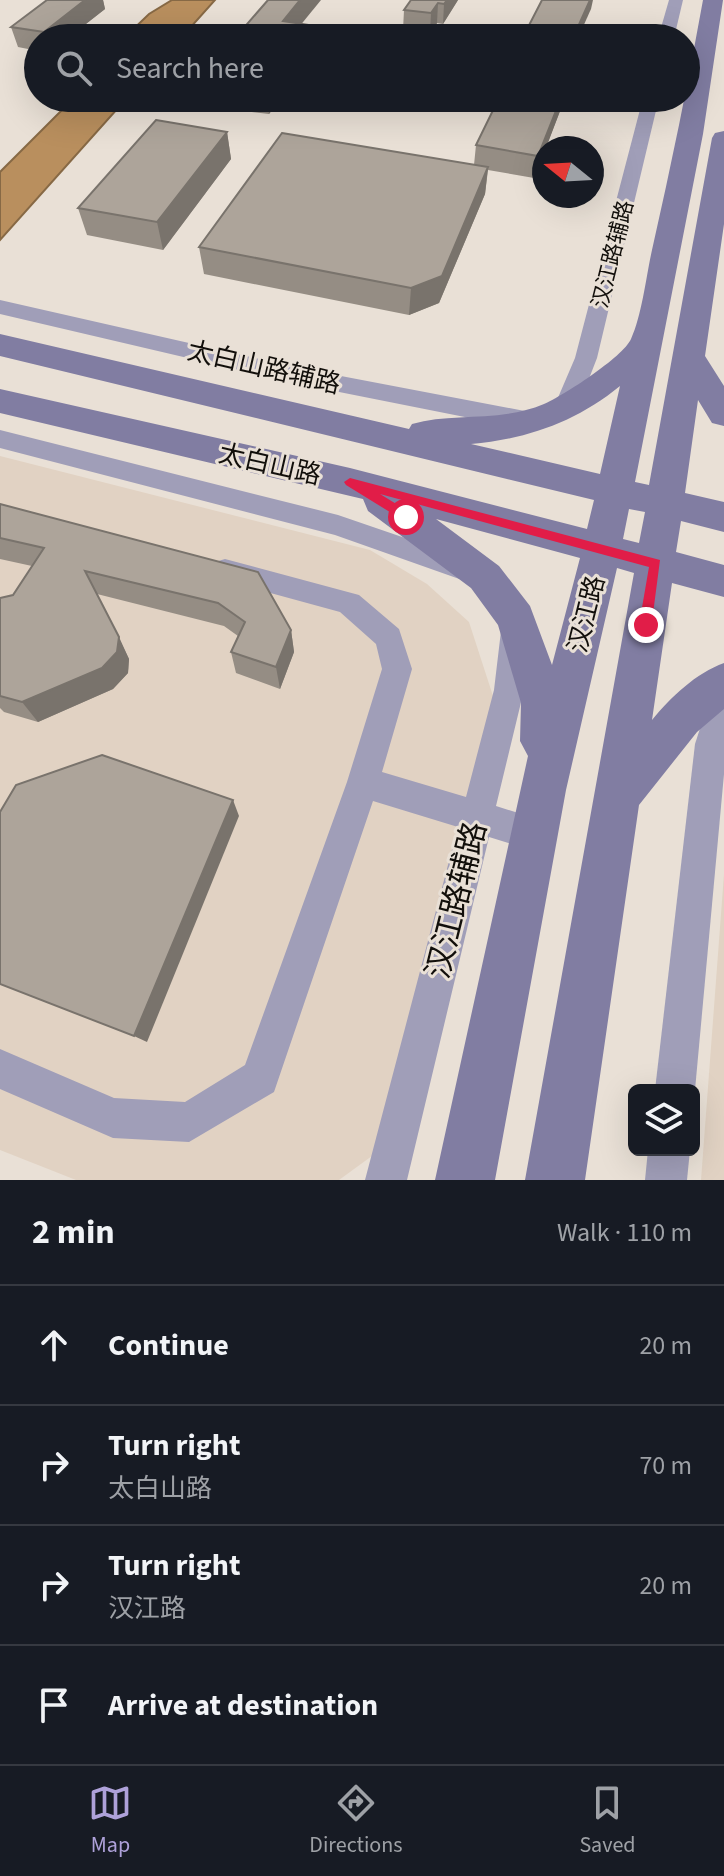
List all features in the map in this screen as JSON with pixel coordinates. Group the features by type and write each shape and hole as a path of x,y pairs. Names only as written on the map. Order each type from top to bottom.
{"street":[{"path":"670,24 676,0"},
{"name":"汉江路","path":"700,79 713,0"},
{"name":"汉江路辅路","path":"566,407 586,358 648,112"},
{"name":"汉江路","path":"465,1180 539,812 602,549 695,112"},
{"path":"555,1180 724,138"},
{"name":"太白山路辅路","path":"0,307 299,376 530,421"},
{"name":"太白山路","path":"0,345 724,517"},
{"path":"374,432 447,433 530,421 566,407 609,380 646,345"},
{"path":"689,357 724,414"},
{"name":"太白山路","path":"0,401 350,482 724,581"},
{"path":"0,439 338,525 485,577"},
{"path":"350,482 406,517 485,577 516,618 543,703 539,812 476,817 363,782"},
{"path":"0,1069 113,1118 189,1122 260,1078 363,782 397,669 389,638 349,603 197,563"},
{"name":"汉江路辅路","path":"386,1180 509,690 516,618"},
{"path":"618,796 681,718 724,682"},
{"path":"676,1084 711,744 724,698"},
{"path":"666,1180 668,1156"}],"shaded area":[{"path":"172,0 215,0 194,24 139,24"},
{"path":"60,112 114,112 0,240 0,172"},
{"path":"0,456 370,550 427,584 469,622 493,696 387,1145 339,1180 76,1180 0,1150"},
{"path":"724,874 724,1180 701,1180"}],"building":[{"path":"47,0 85,0 54,24 24,24 24,29 11,27"},
{"path":"268,0 300,0 283,21 302,24 247,24"},
{"path":"411,0 447,0 444,4 438,3 431,13 404,10"},
{"path":"542,0 590,0 579,24 530,24"},
{"path":"492,112 555,112 546,136 532,136 532,155 476,145"},
{"path":"156,120 227,132 157,222 78,208"},
{"path":"282,133 488,167 442,276 411,288 199,247"},
{"path":"0,504 258,572 291,630 276,667 231,652 245,622 218,603 85,571 119,637 117,652 102,668 22,702 0,696 0,598 13,595 44,548 0,538"},
{"path":"102,755 233,800 134,1036 0,984 0,812 16,785"}],"route":[{"path":"406,517 350,482 656,563 646,625"}]}
